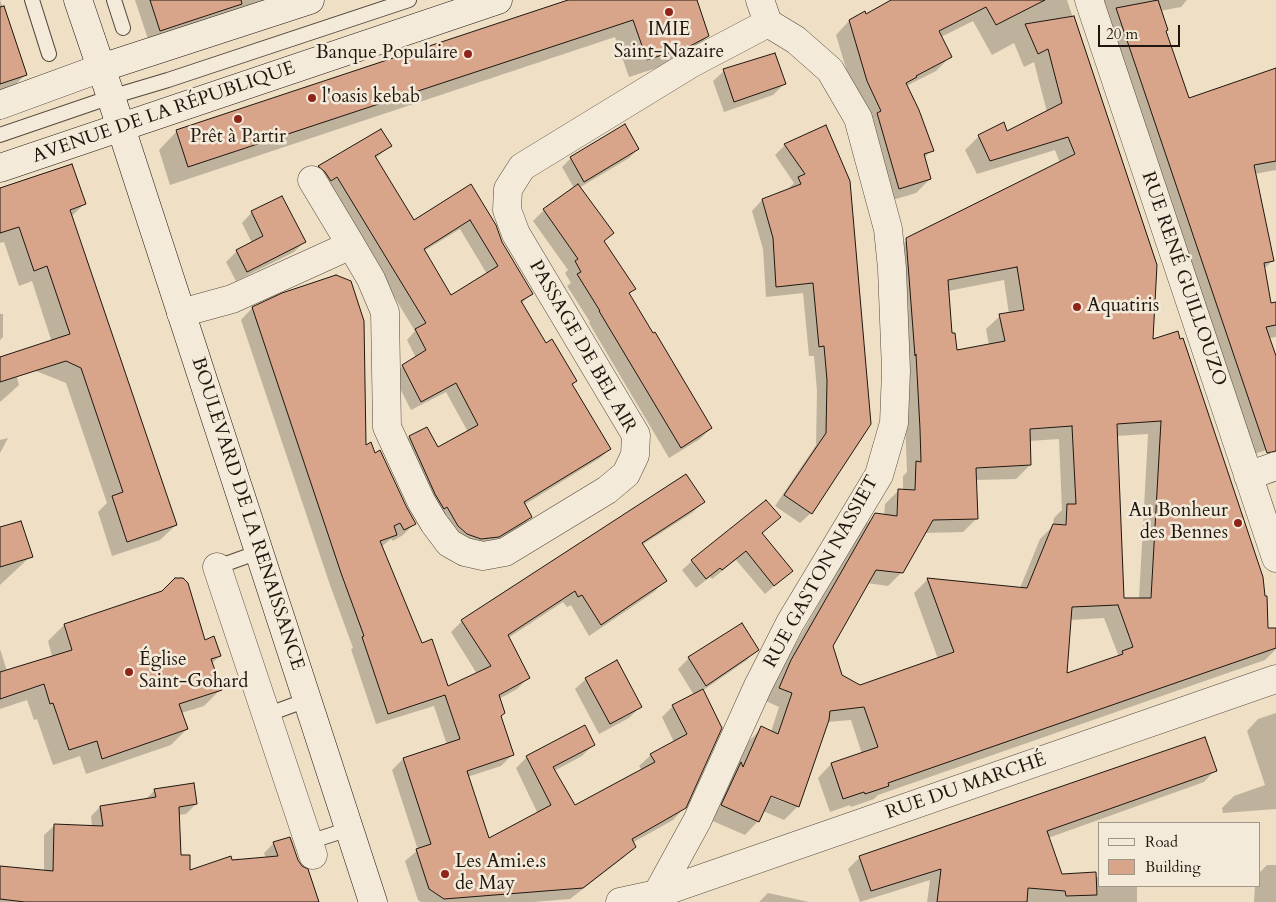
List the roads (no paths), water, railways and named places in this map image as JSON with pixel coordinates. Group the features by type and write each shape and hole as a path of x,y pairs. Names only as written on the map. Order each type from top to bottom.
{"street":[{"name":"BOULEVARD DE LA RENAISSANCE","path":"78,0 373,902"},
{"path":"0,105 101,68 310,0"},
{"name":"AVENUE DE LA RÉPUBLIQUE","path":"0,168 498,0"},
{"name":"RUE RENÉ GUILLOUZO","path":"1089,0 1276,558"},
{"name":"PASSAGE DE BEL AIR","path":"312,180 371,280 384,312 387,428 421,501 449,543 465,552 483,556 505,552 607,490 626,474 635,455 636,435 516,234 507,210 508,189 522,167 692,63 764,12"},
{"name":"RUE GASTON NASSIET","path":"664,898 758,686 790,623 879,475 894,423 895,362 892,268 888,229 858,118 830,70 764,12"},
{"path":"181,313 232,299 351,246"},
{"path":"1248,476 1276,466"},
{"path":"216,567 311,849"},
{"name":"RUE DU MARCHÉ","path":"620,902 664,898 1276,680"}],"lane":[{"path":"32,0 50,54"},
{"path":"114,0 123,28"},
{"name":"AVENUE DE LA RÉPUBLIQUE","path":"0,135 409,0"},
{"path":"216,567 259,552"},
{"path":"266,715 307,700"},
{"path":"311,849 349,829"}],"place":[{"name":"IMIE Saint-Nazaire","path":"669,12"},
{"name":"Banque Populaire","path":"468,54"},
{"name":"l'oasis kebab","path":"312,98"},
{"name":"Prêt à Partir","path":"238,119"},
{"name":"Aquatiris","path":"1077,307"},
{"name":"Au Bonheur des Bennes","path":"1238,523"},
{"name":"Église Saint-Gohard","path":"129,672"},
{"name":"Les Ami.e.s de May","path":"445,874"}]}
